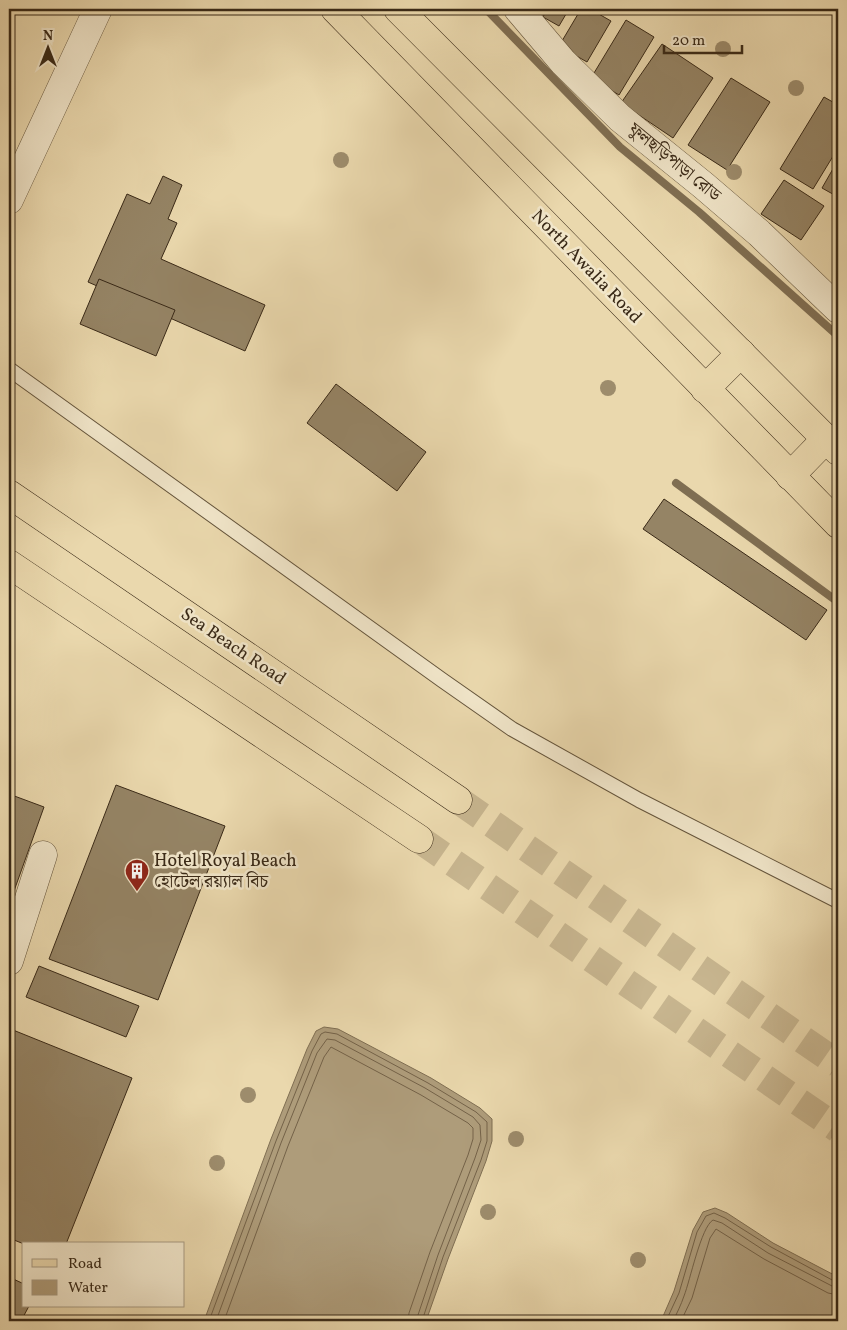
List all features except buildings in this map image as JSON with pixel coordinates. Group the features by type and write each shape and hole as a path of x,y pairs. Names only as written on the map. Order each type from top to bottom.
{"main road":[{"name":"North Awalia Road","path":"335,9 838,524"},
{"path":"398,9 832,445 790,476"},
{"path":"706,388 741,353"},
{"name":"Sea Beach Road","path":"9,494 458,800"},
{"path":"9,564 419,839"}],"street":[{"path":"9,200 98,9"},
{"name":"ফুলছড়িপাড়া রোড","path":"518,9 563,62 620,118 752,227 838,309"},
{"path":"9,961 43,855"}],"lane":[{"path":"9,369 512,729 639,800 838,901"}],"water":[{"path":"324,1027 338,1029 431,1078 480,1108 492,1119 492,1141 486,1161 426,1321 204,1321 271,1139 307,1049 316,1031"},
{"path":"715,1208 727,1213 773,1243 838,1277 838,1321 661,1321 674,1291 693,1230 703,1212"}],"waterway":[{"path":"486,9 620,147 699,212 838,336"},
{"path":"676,483 838,602"}],"tunnel":[{"path":"458,800 838,1064"},
{"path":"419,839 838,1129"}],"place":[{"name":"Hotel Royal Beach হোটেল রয়্যাল বিচ","path":"137,892"}]}
